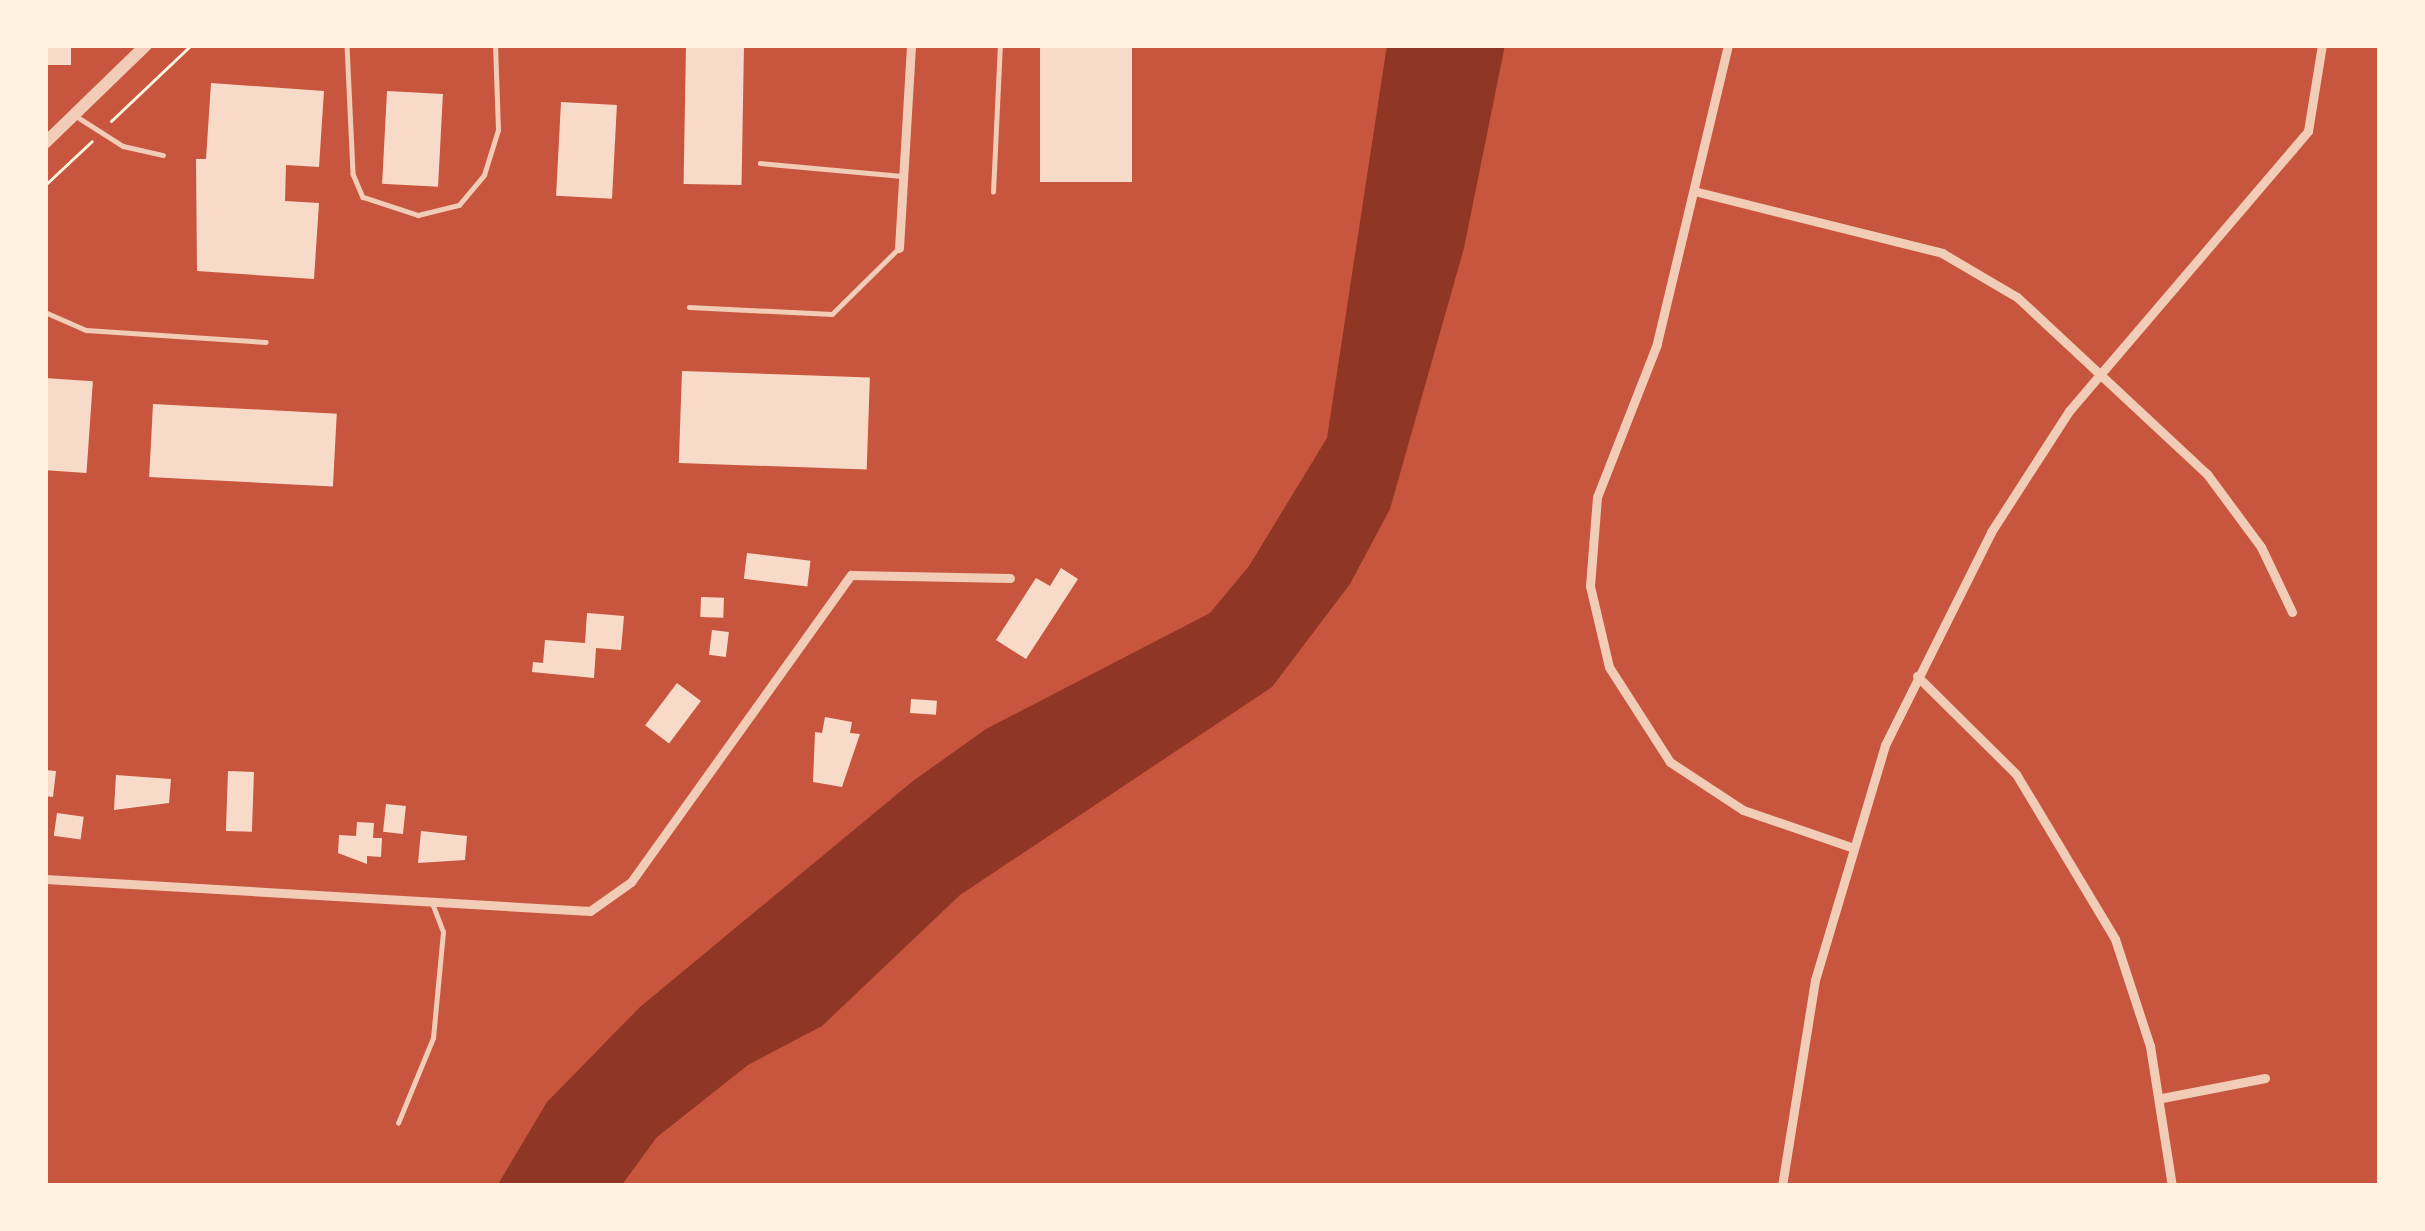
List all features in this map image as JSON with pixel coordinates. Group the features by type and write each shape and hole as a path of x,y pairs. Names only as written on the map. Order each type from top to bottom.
{"street":[{"path":"45,143 146,45"},
{"path":"899,248 910,45"},
{"path":"1728,45 1657,344 1598,497 1590,543 1597,626 1627,704 1670,761 1743,809 1851,847"},
{"path":"1783,1186 1801,1042 1851,847 1917,676 1991,532 2099,372 2291,157 2316,103 2322,45"},
{"path":"1694,191 1942,253 2017,297 2236,509 2292,612"},
{"path":"45,880 573,912 606,904 631,882 851,574 1010,578"},
{"path":"1917,676 2016,774 2083,877 2135,992 2162,1098 2172,1186"},
{"path":"2162,1098 2265,1078"}],"lane":[{"path":"347,45 352,175 363,197 418,214 459,205 484,175 498,130 495,45"},
{"path":"993,192 1000,45"},
{"path":"75,114 99,134 164,155"},
{"path":"760,163 904,176"},
{"path":"689,307 832,314 899,248"},
{"path":"45,312 86,330 266,342"},
{"path":"398,1123 433,1038 443,932 432,904"}],"path":[{"path":"45,185 190,45"}],"shaded area":[{"path":"1387,45 1505,45 1464,248 1390,509 1350,584 1272,687 960,895 822,1026 748,1065 657,1137 621,1186 497,1186 547,1102 640,1007 913,781 986,729 1210,613 1249,566 1327,438"}],"building":[{"path":"45,45 71,45 71,65 45,65"},
{"path":"686,45 744,46 742,185 684,184"},
{"path":"1040,45 1132,45 1132,182 1040,182"},
{"path":"211,83 324,91 319,167 286,165 285,201 319,203 314,279 197,271 196,159 206,159"},
{"path":"387,91 443,94 438,187 382,184"},
{"path":"561,102 617,105 612,199 556,196"},
{"path":"682,371 870,378 867,470 679,463"},
{"path":"45,378 93,381 86,473 45,470"},
{"path":"153,404 337,414 333,487 149,477"},
{"path":"747,553 811,561 807,587 744,579"},
{"path":"1061,568 1078,579 1026,659 996,640 1036,578 1050,586"},
{"path":"701,597 724,598 723,618 700,617"},
{"path":"587,613 624,616 621,650 596,648 594,678 532,672 533,662 543,663 545,640 585,643"},
{"path":"712,630 729,632 726,657 709,655"},
{"path":"677,683 701,701 669,743 645,725"},
{"path":"911,699 937,701 936,715 910,713"},
{"path":"825,717 852,722 850,733 860,734 842,787 813,782 815,732 822,733"},
{"path":"45,770 56,771 53,797 45,796"},
{"path":"228,771 254,772 252,832 226,831"},
{"path":"116,775 171,779 169,803 114,810"},
{"path":"386,804 406,806 403,834 383,832"},
{"path":"57,813 84,817 81,840 54,836"},
{"path":"357,822 374,823 373,838 382,838 381,857 367,856 367,864 338,853 339,835 356,836"},
{"path":"421,831 467,836 465,860 418,863"}]}
